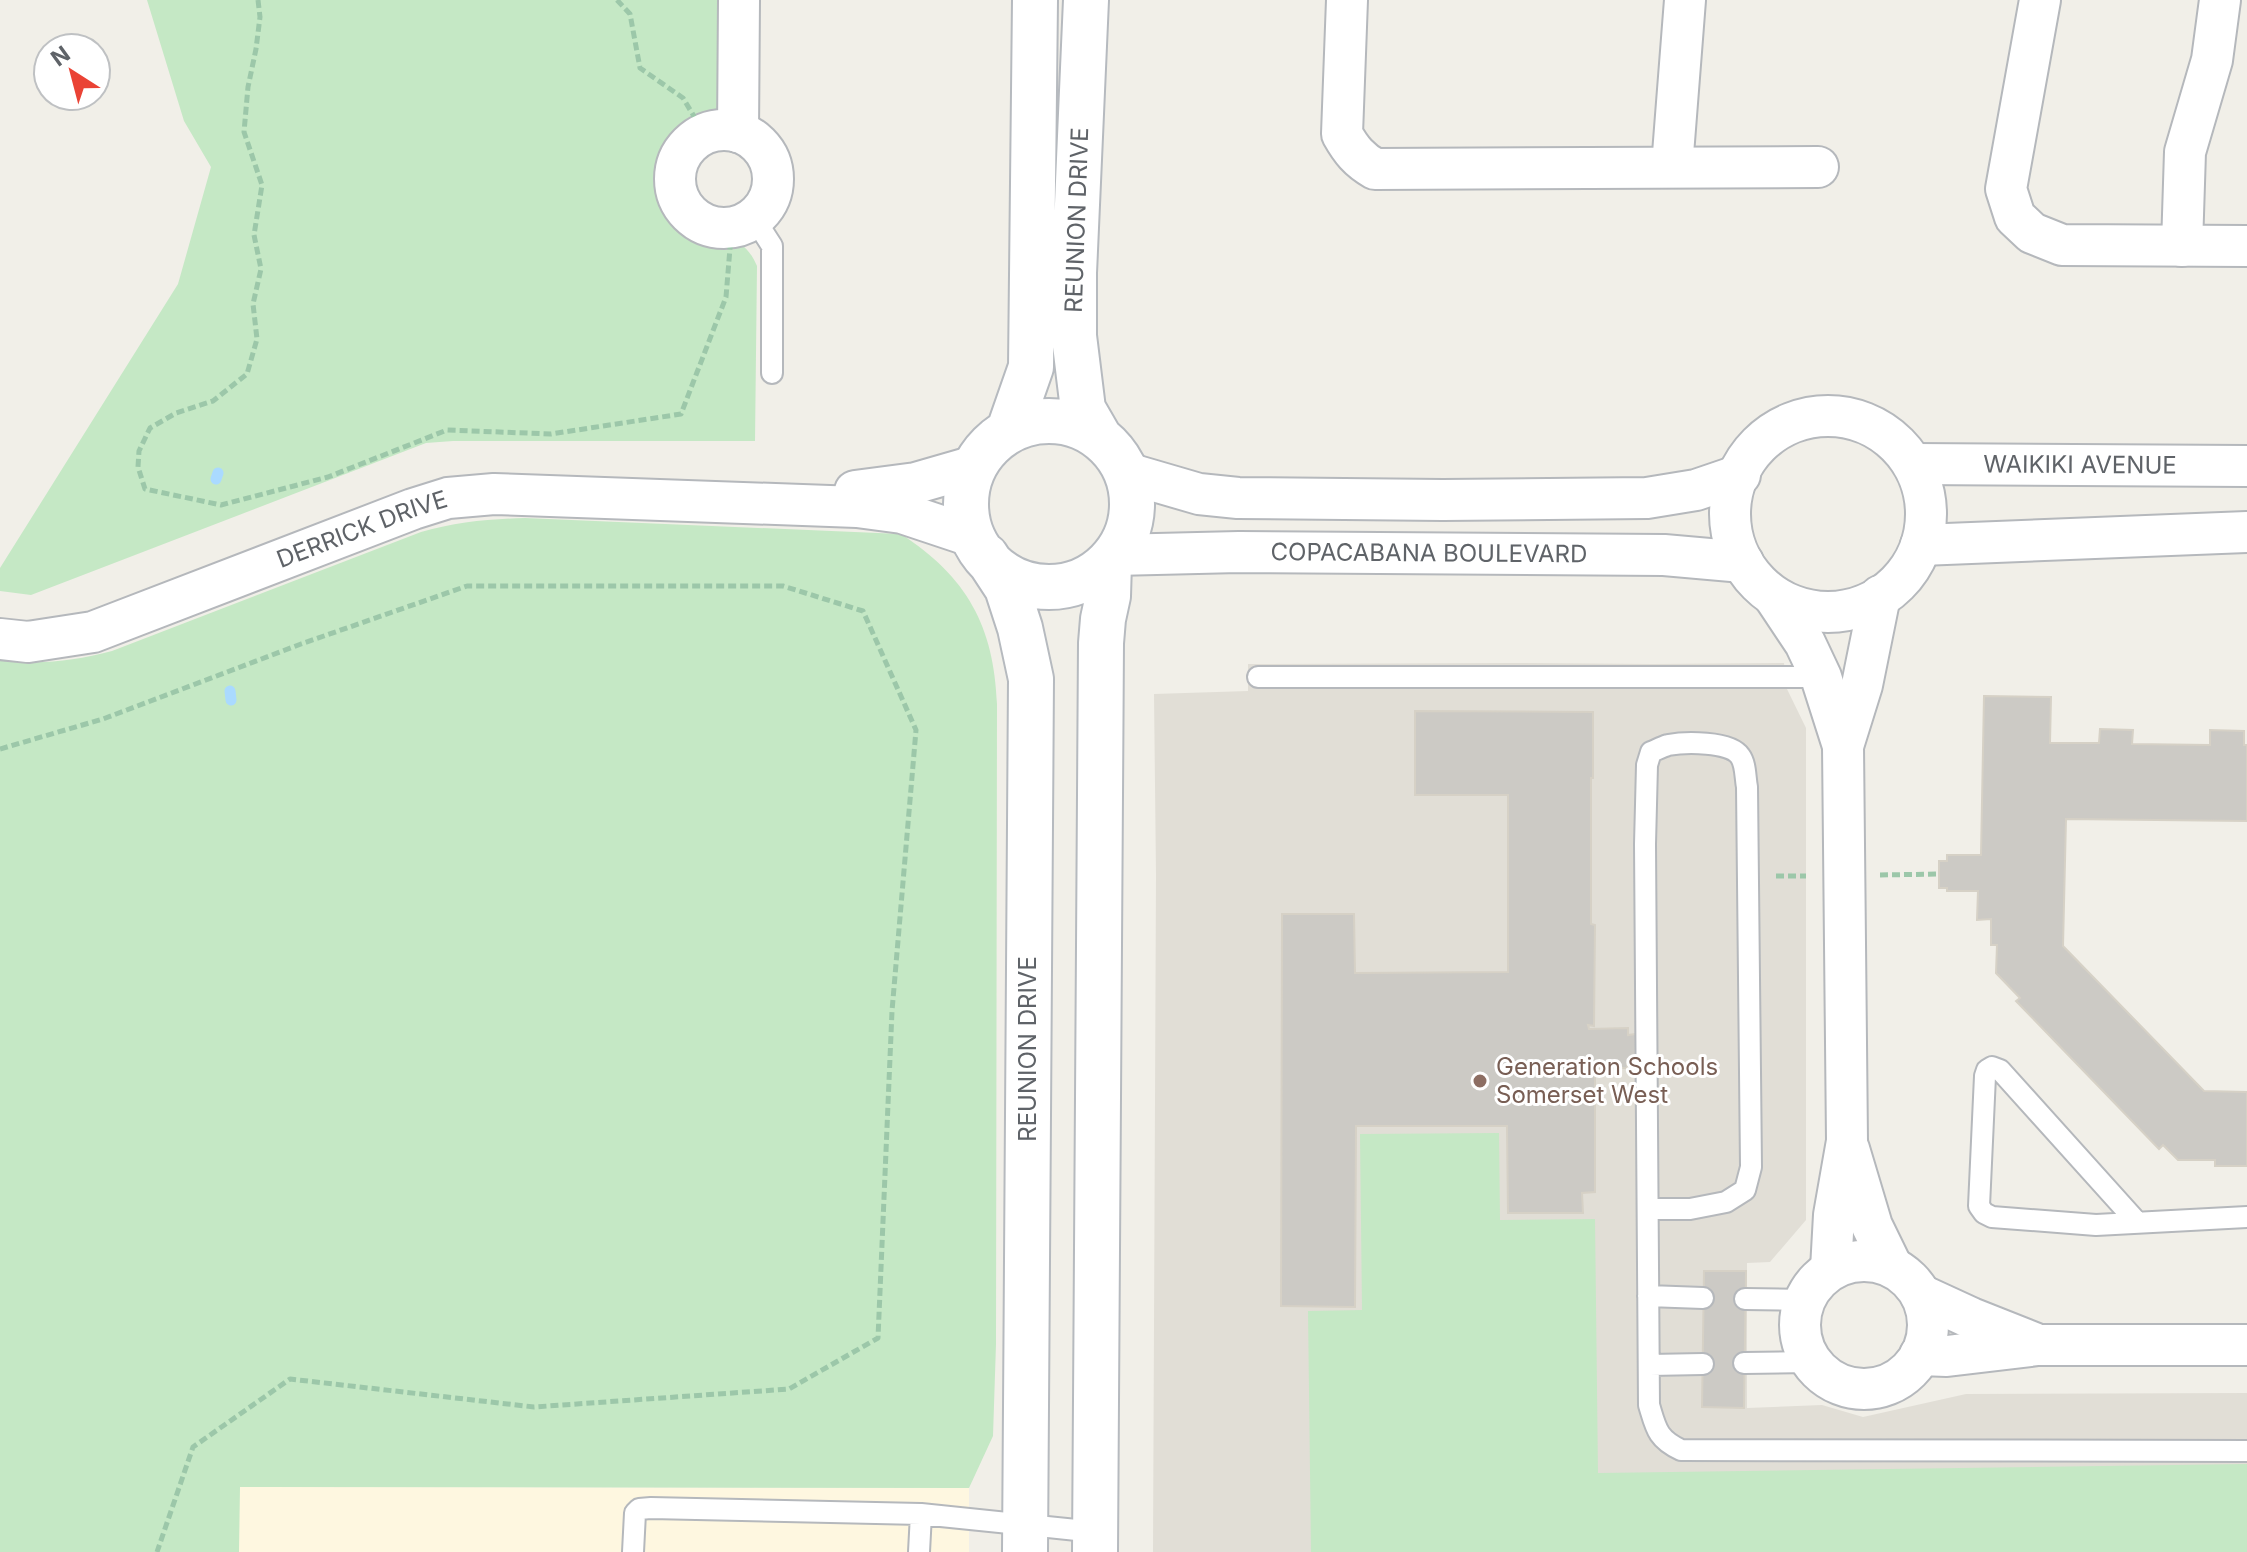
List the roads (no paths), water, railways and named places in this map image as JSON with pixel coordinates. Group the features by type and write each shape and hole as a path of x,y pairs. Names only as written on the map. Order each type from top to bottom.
{"street":[{"path":"721,133 739,0"},
{"name":"REUNION DRIVE","path":"1009,430 1031,367 1035,0"},
{"name":"REUNION DRIVE","path":"1086,0 1075,233 1074,336 1083,409 1098,435"},
{"path":"1347,0 1342,134 1362,162 1375,169 1818,167"},
{"path":"1672,167 1685,0"},
{"path":"2040,0 2006,189 2015,217 2032,233 2062,245 2247,246"},
{"path":"2182,246 2185,152 2212,60 2220,0"},
{"path":"721,133 753,139 765,152 772,168 773,185 767,203 742,223 717,228 699,222 684,210 675,190 675,169 684,149 721,133"},
{"path":"1775,598 1805,610 1837,612 1868,604 1896,586 1916,559 1926,528 1925,495 1914,464 1893,439 1864,422 1832,416 1800,420 1771,434 1749,457 1734,486 1730,517 1736,549 1752,576 1775,598 1805,643 1821,677 1843,746"},
{"path":"1034,421 1074,424 1098,435 1115,452 1127,473 1133,494 1132,515 1126,536 1112,559 1074,584 1034,586 998,570 979,546 967,518 968,482 975,466 990,446 1009,430 1034,421"},
{"name":"WAIKIKI AVENUE","path":"1914,464 2247,466"},
{"name":"DERRICK DRIVE","path":"739,502 885,489 975,466"},
{"path":"1127,473 1199,494 1238,498 1427,500 1647,498 1696,490 1740,475"},
{"name":"DERRICK DRIVE","path":"0,639 28,642 93,632 448,498 494,494 857,507 917,517 979,546"},
{"path":"1921,545 2247,532"},
{"name":"REUNION DRIVE","path":"979,546 1007,588 1031,679 1025,1538"},
{"name":"COPACABANA BOULEVARD","path":"1112,559 1214,552 1664,555 1743,562"},
{"path":"1096,1542 1101,643 1112,559"},
{"path":"1831,1269 1834,1215 1847,1141 1843,746 1863,678 1880,596"},
{"path":"1847,1141 1872,1226 1892,1267"},
{"path":"1861,1261 1892,1267 1909,1278 1921,1295 1927,1315 1927,1336 1920,1355 1907,1372 1888,1384 1867,1389 1846,1386 1827,1377 1811,1362 1802,1343 1800,1321 1804,1300 1815,1282 1831,1269 1861,1261"},
{"path":"1921,1295 2038,1345"},
{"path":"1920,1355 1947,1356 2038,1345 2247,1345"}],"lane":[{"path":"742,223 772,246 772,373"},
{"path":"1258,677 1863,678"},
{"path":"1648,1209 1690,1209 1726,1202 1745,1190 1751,1167 1747,787 1740,755 1729,746 1667,746 1651,752 1647,765 1645,844 1649,1405 1657,1432 1667,1443 1681,1450 2247,1451"},
{"path":"2136,1221 2000,1070 1992,1067 1987,1070 1979,1206 1984,1213 1992,1217 2096,1225 2247,1217"},
{"path":"1648,1296 1703,1298"},
{"path":"1745,1299 1804,1300"},
{"path":"1744,1363 1811,1362"},
{"path":"1650,1365 1703,1364"},
{"path":"633,1552 635,1513 643,1509 921,1514 1025,1538 1096,1542"},
{"path":"919,1552 921,1514"}],"waterway":[{"path":"216,479 218,473"},
{"path":"230,691 231,700"}],"place":[{"name":"Generation Schools Somerset West","path":"1480,1081"}]}
